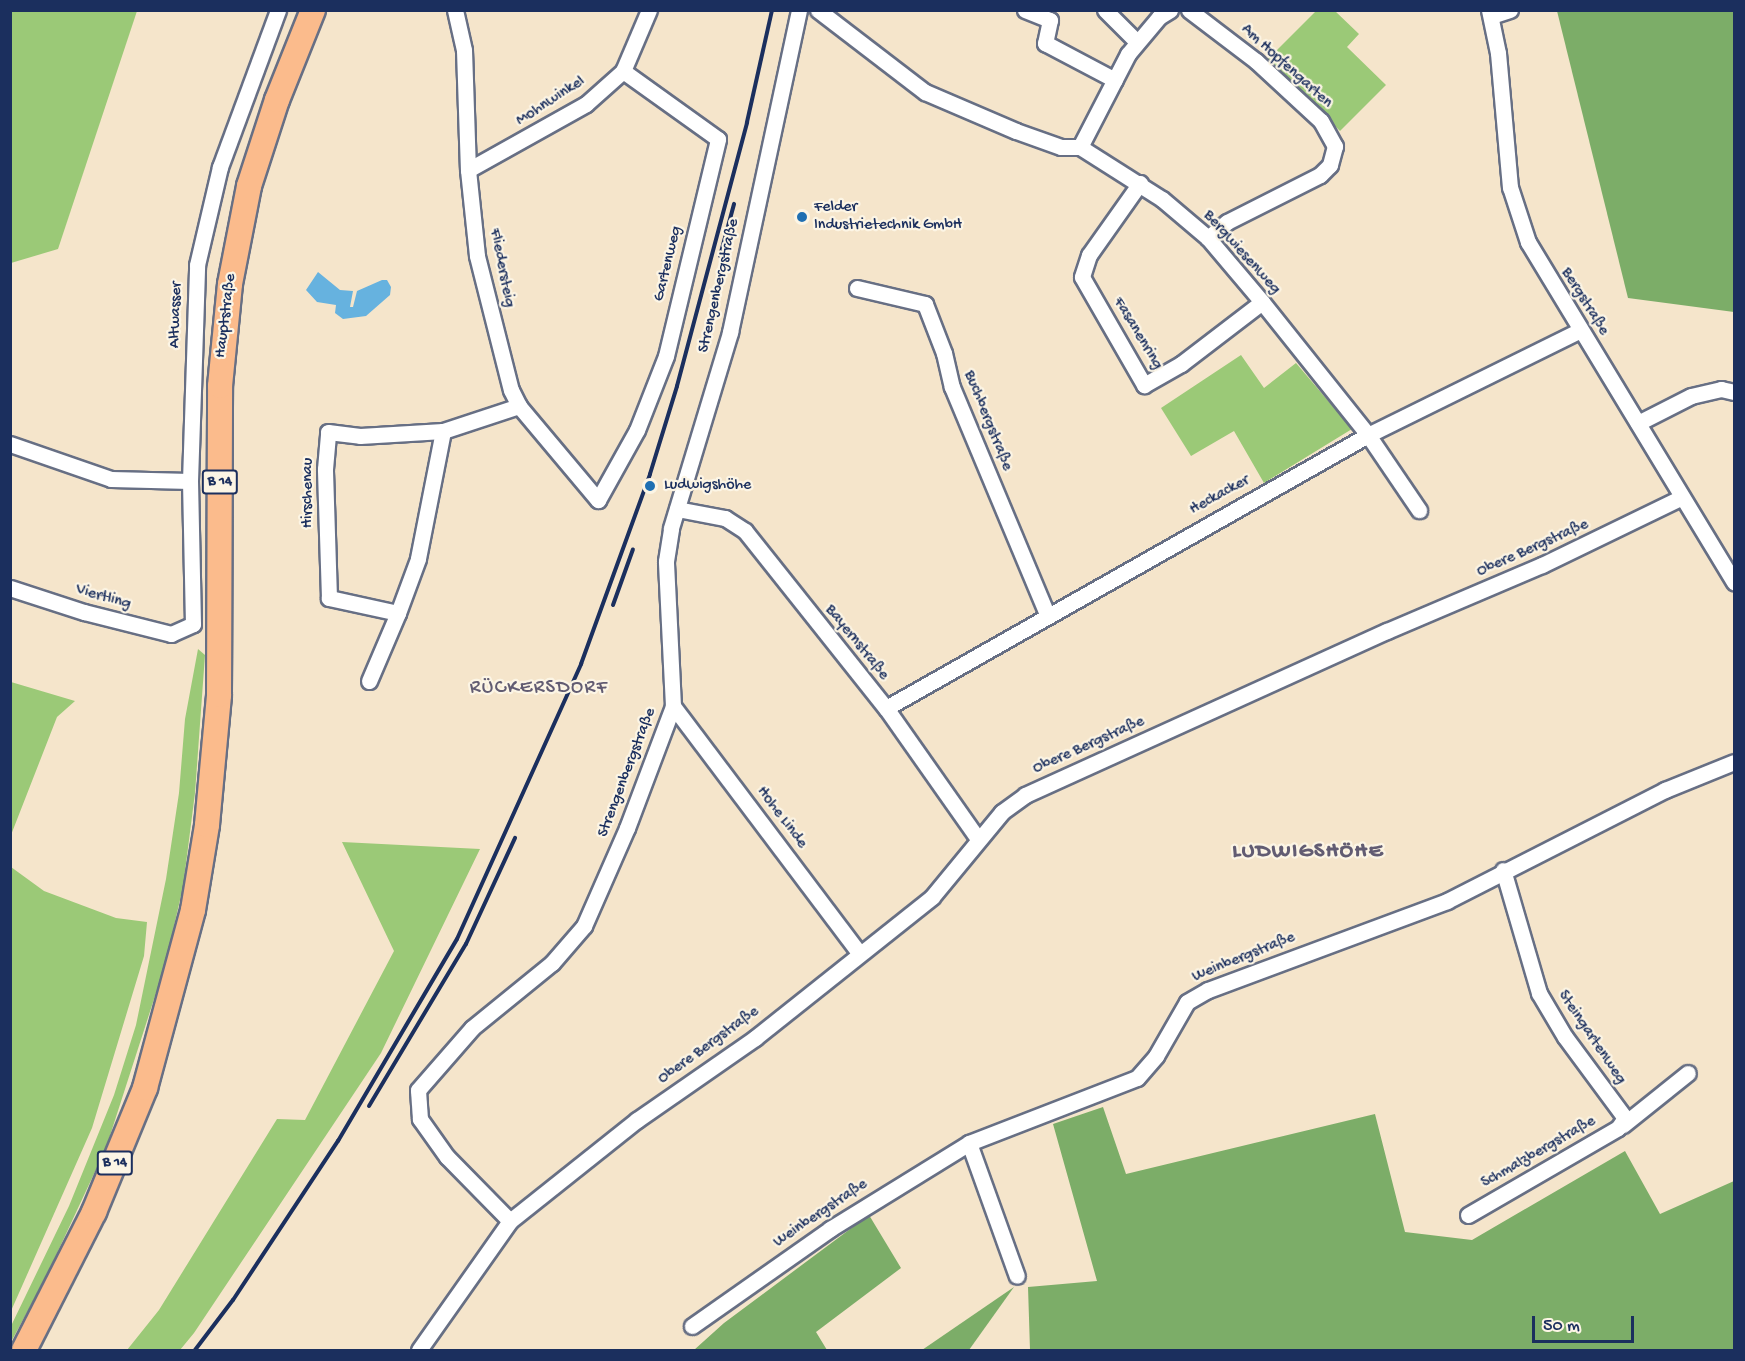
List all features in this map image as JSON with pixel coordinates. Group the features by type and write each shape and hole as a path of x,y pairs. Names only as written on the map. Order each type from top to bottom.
{"main road":[{"name":"Hauptstraße","path":"24,1350 94,1212 145,1088 180,965 207,825 221,633 220,386 230,284 249,186 277,100 313,10"}],"street":[{"name":"Altwasser","path":"186,629 195,616 190,481 197,265 220,167 278,10"},
{"name":"Fliedersteig","path":"455,10 464,50 468,170 477,256 511,390 519,406 598,500"},
{"name":"Mohnwinkel","path":"468,170 586,104 622,71 649,10"},
{"name":"Strengenbergstraße","path":"510,1221 442,1150 420,1119 418,1090 472,1028 552,963 584,926 627,828 673,706 666,561 677,509 730,332 799,10"},
{"name":"Bergwiesenweg","path":"818,10 925,92 1016,131 1061,147 1080,147 1140,183 1208,238 1368,435 1419,510"},
{"path":"1024,10 1050,20 1046,43 1115,80"},
{"path":"1105,10 1137,42"},
{"path":"1080,147 1137,42 1170,10"},
{"name":"Am Hopfengarten","path":"1189,10 1257,61 1321,122 1335,146 1330,165 1320,175 1227,222 1208,238"},
{"path":"1490,14 1510,10"},
{"name":"Bergstraße","path":"1490,14 1498,53 1510,187 1528,242 1638,423 1680,498 1734,582"},
{"name":"Gartenweg","path":"598,500 637,430 666,356 718,139 622,71"},
{"name":"Fasanenring","path":"1140,183 1089,255 1082,278 1144,385 1181,364 1262,302"},
{"name":"Buchbergstraße","path":"857,288 925,304 944,353 952,387 1047,614"},
{"name":"Heckacker","path":"886,708 1047,614 1368,435 1580,330"},
{"path":"1638,423 1691,396 1720,389 1734,392"},
{"name":"Hirschenau","path":"398,612 329,598 325,469 328,432 360,436 442,431 519,406"},
{"path":"369,681 418,559 442,431"},
{"path":"10,444 111,479 190,481"},
{"name":"Obere Bergstraße","path":"510,1221 637,1120 755,1038 932,897 1002,812 1044,784 1643,520 1680,498"},
{"name":"Bayernstraße","path":"677,509 725,518 745,531 886,708 978,839"},
{"name":"Viertling","path":"10,588 141,628 171,634 186,629"},
{"name":"Hohe Linde","path":"673,706 859,953"},
{"name":"Weinbergstraße","path":"692,1326 830,1229 969,1143 1137,1078 1156,1056 1187,1002 1208,990 1447,901 1503,870 1665,790 1734,762"},
{"name":"Steingartenweg","path":"1503,870 1539,993 1571,1045 1624,1121"},
{"name":"Schmalzbergstraße","path":"1468,1215 1624,1121 1688,1073"},
{"path":"969,1143 1017,1276"},
{"path":"419,1350 510,1221"}],"green space":[{"path":"10,11 137,11 58,249 11,263"},
{"path":"1316,11 1335,11 1359,34 1347,47 1386,85 1340,131 1268,59"},
{"path":"1557,11 1734,11 1734,312 1628,298"},
{"path":"1241,355 1264,388 1296,363 1352,429 1264,483 1234,431 1191,456 1161,408"},
{"path":"198,649 205,655 195,793 183,887 165,965 106,1148 45,1279 11,1342 11,1326 69,1206 114,1095 136,1025 166,879 179,793 185,719"},
{"path":"11,682 75,701 57,717 11,835"},
{"path":"342,842 480,849 381,1053 194,1333 180,1350 127,1350 159,1310 277,1119 305,1120 394,951"},
{"path":"11,867 44,891 116,918 147,922 144,956 92,1128 11,1311"},
{"path":"1103,1107 1126,1174 1375,1114 1405,1232 1472,1240 1625,1151 1660,1214 1734,1181 1734,1350 1030,1350 1028,1287 1097,1281 1053,1124"},
{"path":"869,1215 901,1268 816,1332 827,1350 694,1350 724,1323"},
{"path":"1014,1287 969,1350 922,1350"}],"water":[{"path":"318,272 340,290 353,291 350,307 353,307 357,291 382,280 387,280 391,287 390,295 366,316 343,319 335,313 336,305 317,302 306,290"}],"railway":[{"path":"195,1350 233,1300 338,1141 457,939 581,664 650,474 677,386 747,122 772,10"},
{"path":"720,256 734,204"},
{"path":"613,605 633,549"},
{"path":"369,1106 466,944 515,838"}],"place":[{"name":"Felder Industrietechnik GmbH","path":"802,217"},
{"name":"Ludwigshöhe","path":"650,486"}],"district":[{"name":"RÜCKERSDORF","path":"539,688"},
{"name":"LUDWIGSHÖHE","path":"1308,853"}]}
